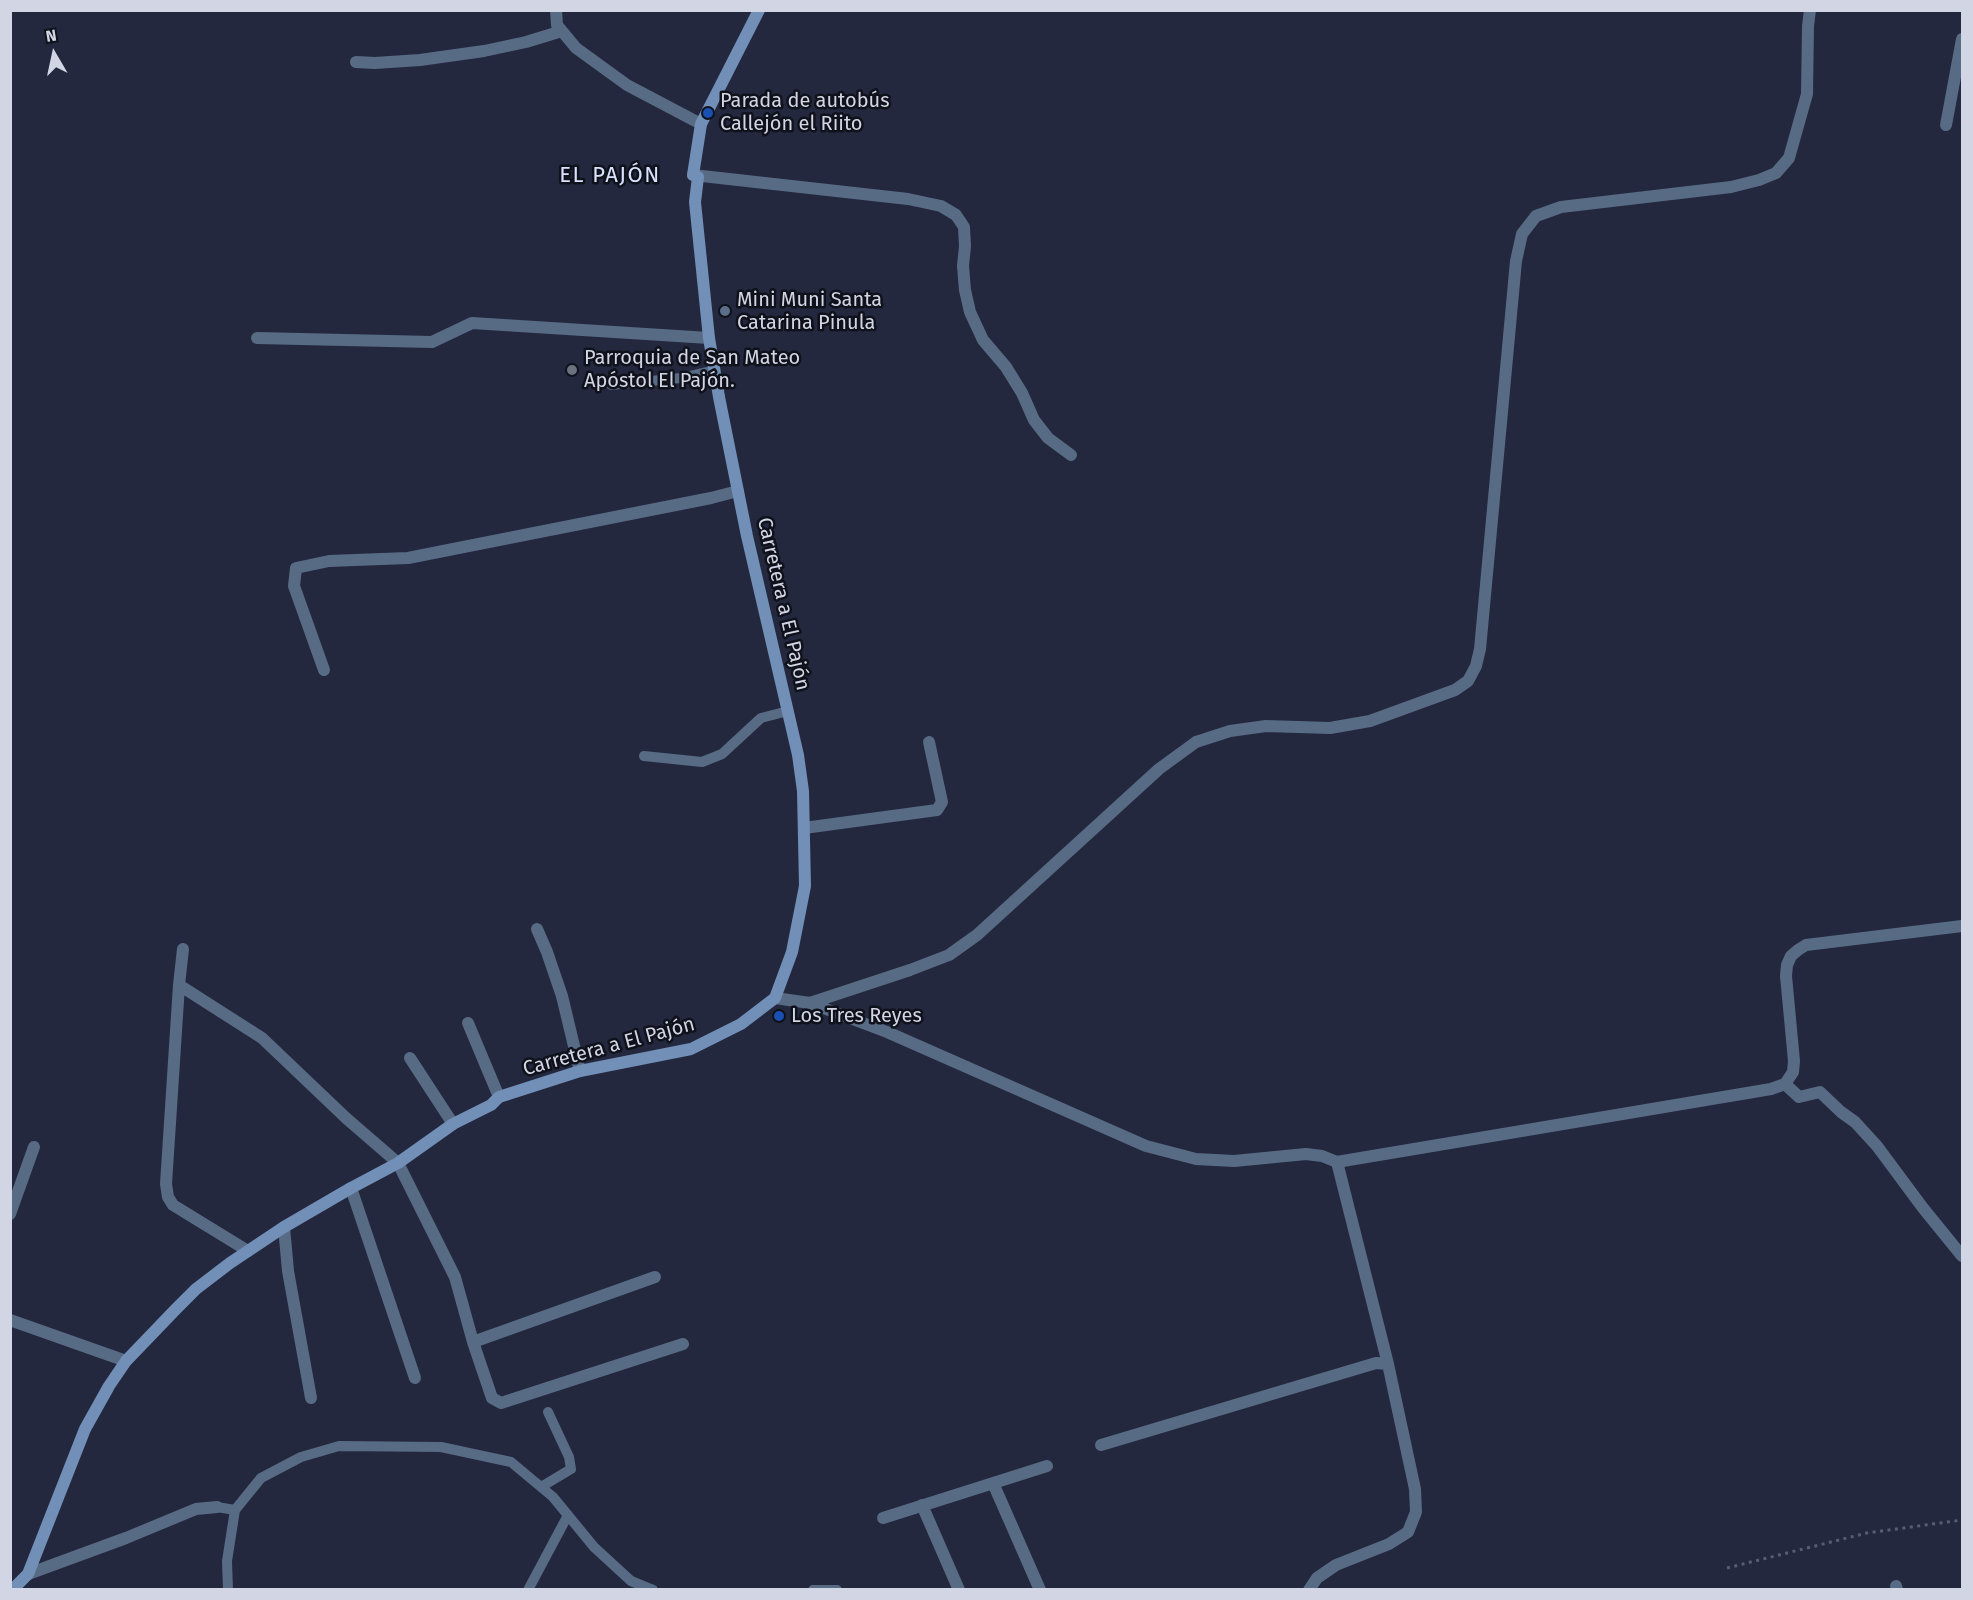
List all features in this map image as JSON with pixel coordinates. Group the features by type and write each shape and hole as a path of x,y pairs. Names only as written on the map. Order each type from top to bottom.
{"street":[{"path":"556,10 557,25 576,48 627,85 701,124"},
{"name":"Carretera a El Pajón","path":"12,1590 28,1574 85,1429 109,1386 126,1361 196,1289 284,1227 398,1163 453,1124 491,1105 499,1097 580,1071 690,1049 741,1024 775,998 792,952 805,886 803,791 798,755 738,491 714,370 695,202 698,177 693,174 701,124 759,10"},
{"path":"810,1003 949,955 977,935 1158,769 1196,742 1230,731 1257,728 1330,728 1370,721 1455,690 1468,681 1476,666 1480,649 1516,261 1522,234 1536,216 1561,207 1731,187 1776,173 1789,158 1807,94 1810,10"},
{"path":"356,62 420,60 484,51 562,31"},
{"path":"1946,125 1962,39"},
{"path":"693,174 908,199 941,206 956,215 964,227 965,290 970,312 983,340 1006,367 1022,393 1034,420 1048,438 1071,455"},
{"path":"257,338 432,342 471,322 709,338"},
{"path":"324,670 294,586 296,568 329,561 408,558 738,491"},
{"path":"804,828 937,810 942,802 929,742"},
{"path":"775,998 810,1003 887,1032 1146,1146 1196,1159 1234,1161 1306,1154 1322,1156 1337,1162 1771,1089 1785,1084 1793,1072 1794,1061 1786,976 1791,956 1806,945 1962,926"},
{"path":"537,929 562,996 580,1071"},
{"path":"183,949 166,1184 168,1197 173,1205 248,1251"},
{"path":"179,986 262,1038 346,1118 398,1163 455,1277 492,1398 501,1403 683,1344"},
{"path":"468,1023 499,1097"},
{"path":"410,1058 453,1124"},
{"path":"1785,1084 1799,1096 1820,1092 1855,1122 1877,1146 1962,1256"},
{"path":"10,1214 34,1148"},
{"path":"1310,1590 1317,1578 1336,1565 1389,1544 1408,1532 1416,1512 1415,1489 1388,1364 1337,1162"},
{"path":"351,1188 415,1378"},
{"path":"284,1227 288,1271 311,1398"},
{"path":"473,1342 655,1277"},
{"path":"10,1320 126,1361"},
{"path":"1101,1445 1376,1363 1388,1364"},
{"path":"883,1518 1047,1466"},
{"path":"993,1483 1040,1590"},
{"path":"922,1506 959,1590"},
{"path":"28,1574 196,1509 217,1507"}],"lane":[{"path":"611,385 681,378 714,370"},
{"path":"644,756 702,762 722,754 761,718 788,711"},
{"path":"541,1487 571,1469 569,1457 548,1412"},
{"path":"228,1590 227,1561 235,1510 261,1478 301,1457 339,1446 441,1447 511,1462 553,1497 594,1546 631,1581 653,1590"},
{"path":"217,1507 235,1510"},
{"path":"528,1590 568,1515"},
{"path":"813,1590 837,1590"}],"path":[{"path":"1726,1568 1867,1533 1962,1521"}],"place":[{"name":"Parada de autobús Callejón el Riito","path":"708,113"},
{"name":"Mini Muni Santa Catarina Pinula","path":"725,311"},
{"name":"Parroquia de San Mateo Apóstol El Pajón.","path":"572,370"},
{"name":"Los Tres Reyes","path":"779,1016"}],"district":[{"name":"EL PAJÓN","path":"610,176"}]}
